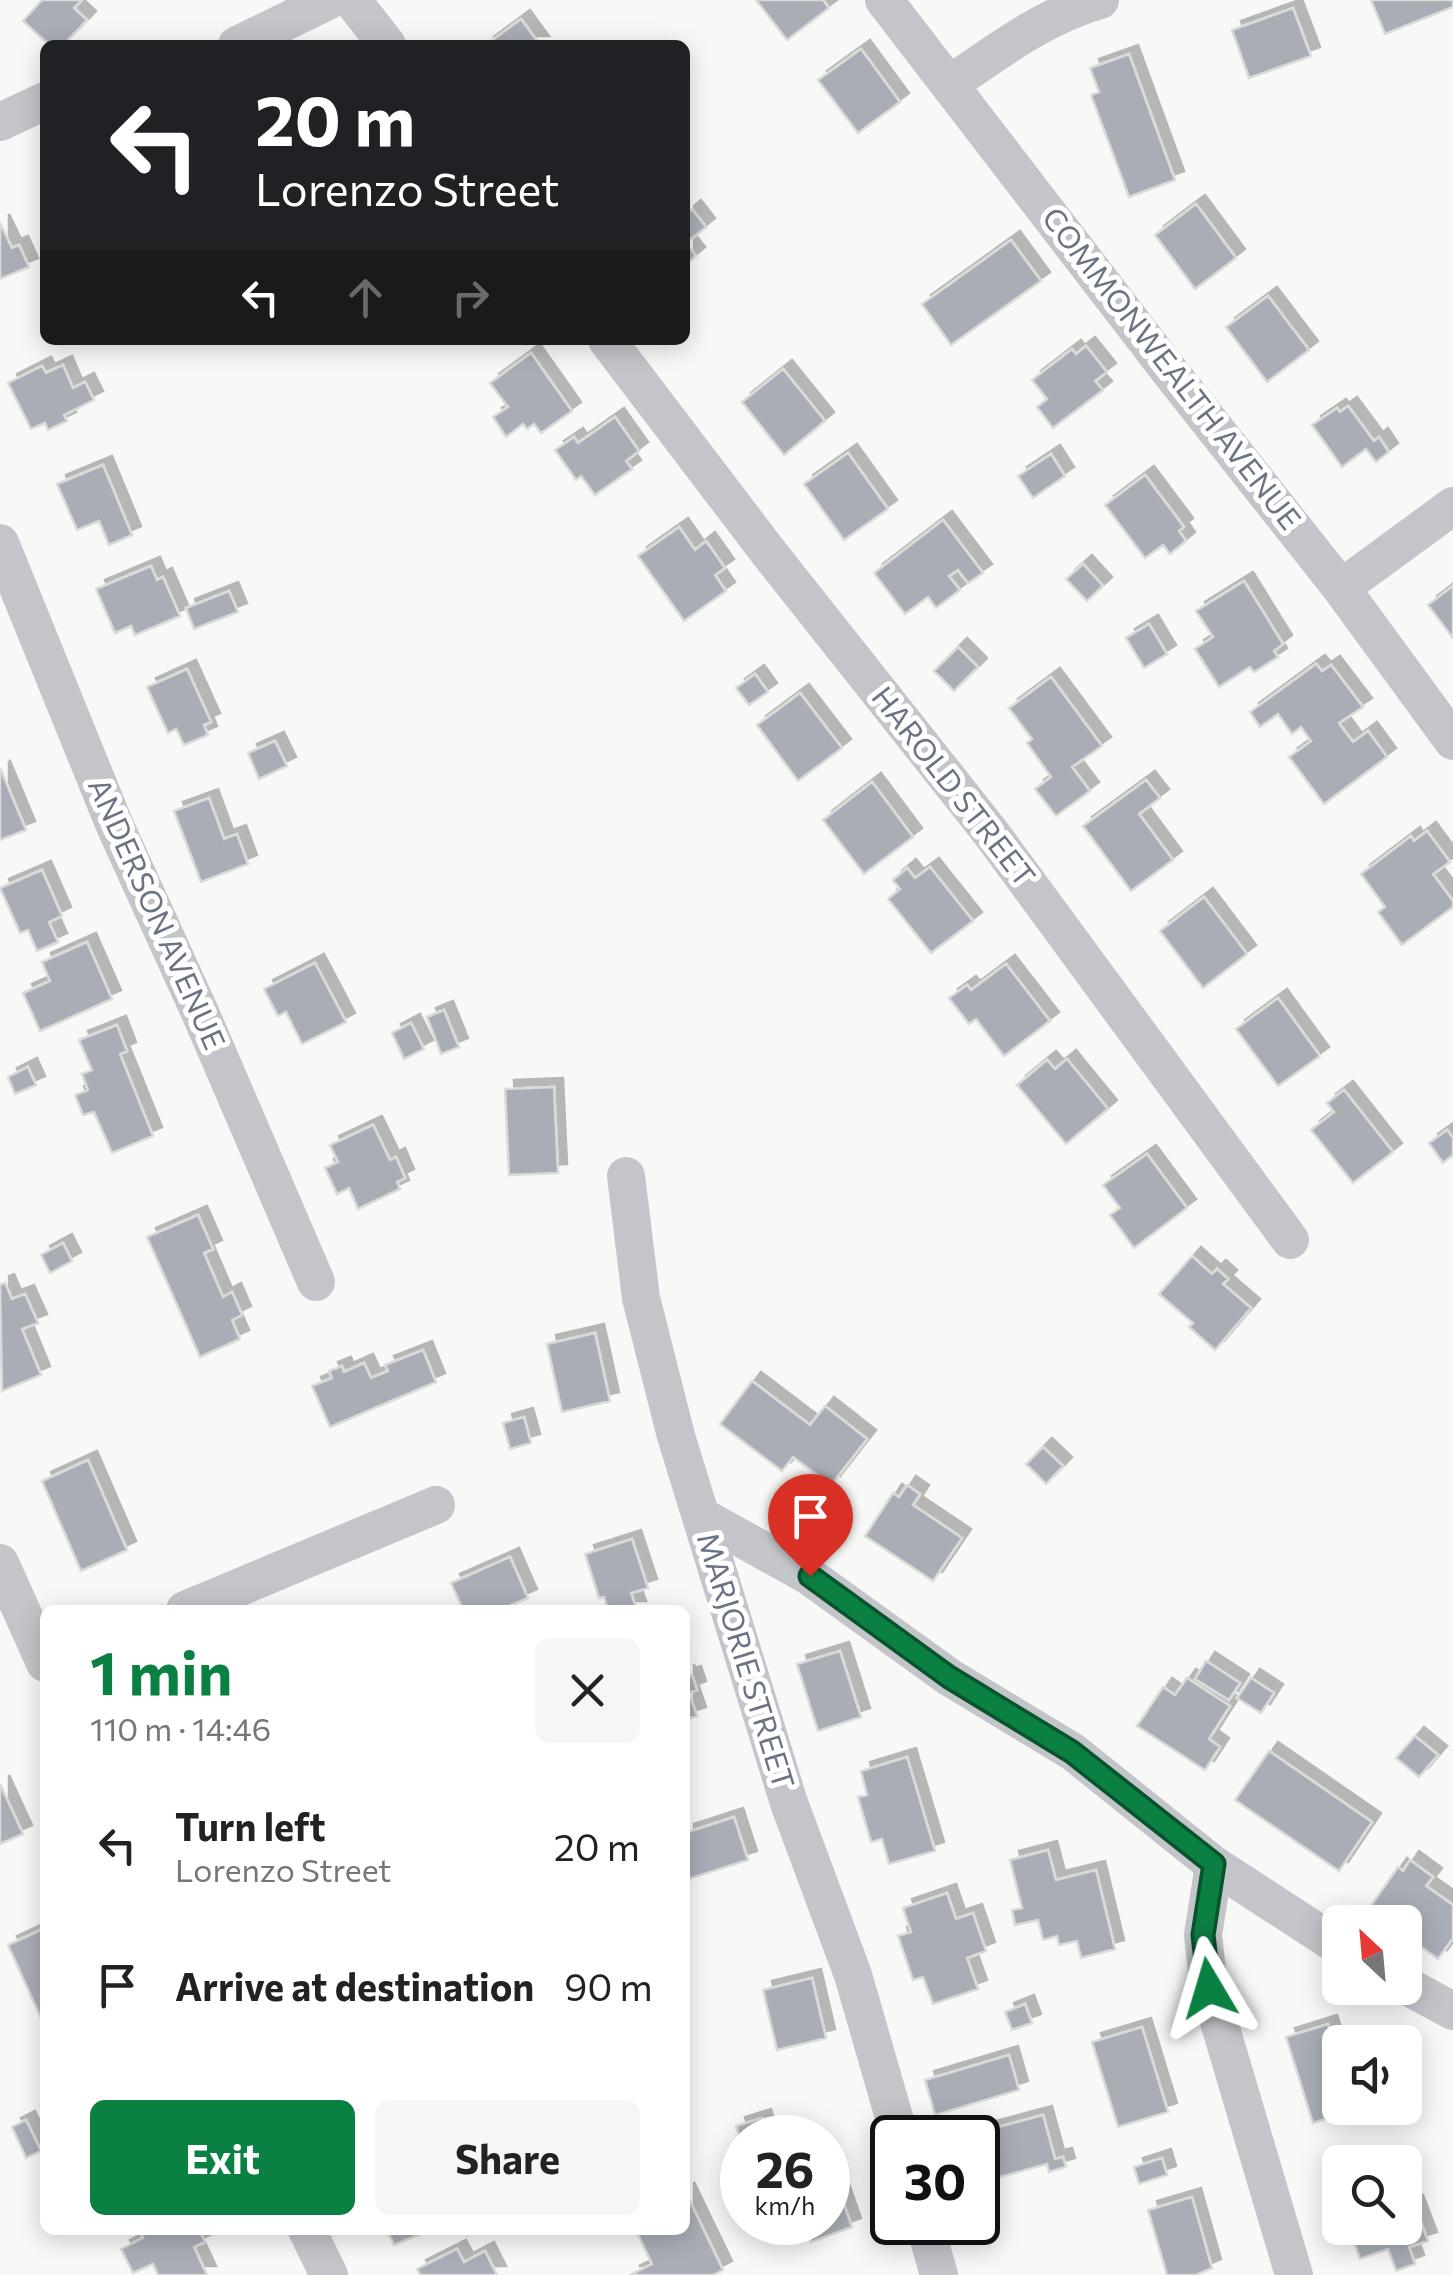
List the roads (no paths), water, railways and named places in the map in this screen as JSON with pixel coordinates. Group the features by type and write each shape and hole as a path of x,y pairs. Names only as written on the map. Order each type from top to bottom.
{"street":[{"path":"248,40 330,0"},
{"path":"352,0 382,40"},
{"name":"COMMONWEALTH AVENUE","path":"884,0 1341,588 1453,740"},
{"path":"950,84 1022,35 1060,14 1100,0"},
{"path":"0,122 40,103"},
{"name":"HAROLD STREET","path":"611,345 779,566 991,833 1290,1240"},
{"path":"1341,588 1453,506"},
{"name":"ANDERSON AVENUE","path":"0,543 115,826 316,1282"},
{"name":"MARJORIE STREET","path":"626,1176 639,1284 651,1344 789,1803 853,1975 893,2115"},
{"path":"197,1605 436,1505"},
{"path":"700,1516 810,1576 949,1677 1072,1752 1214,1864 1322,1935"},
{"path":"0,1563 40,1652"},
{"path":"1214,1864 1203,1935 1209,1988 1220,2036 1294,2275"},
{"path":"1422,1995 1453,2011"},
{"path":"309,2235 329,2275"},
{"path":"930,2245 938,2275"}]}
